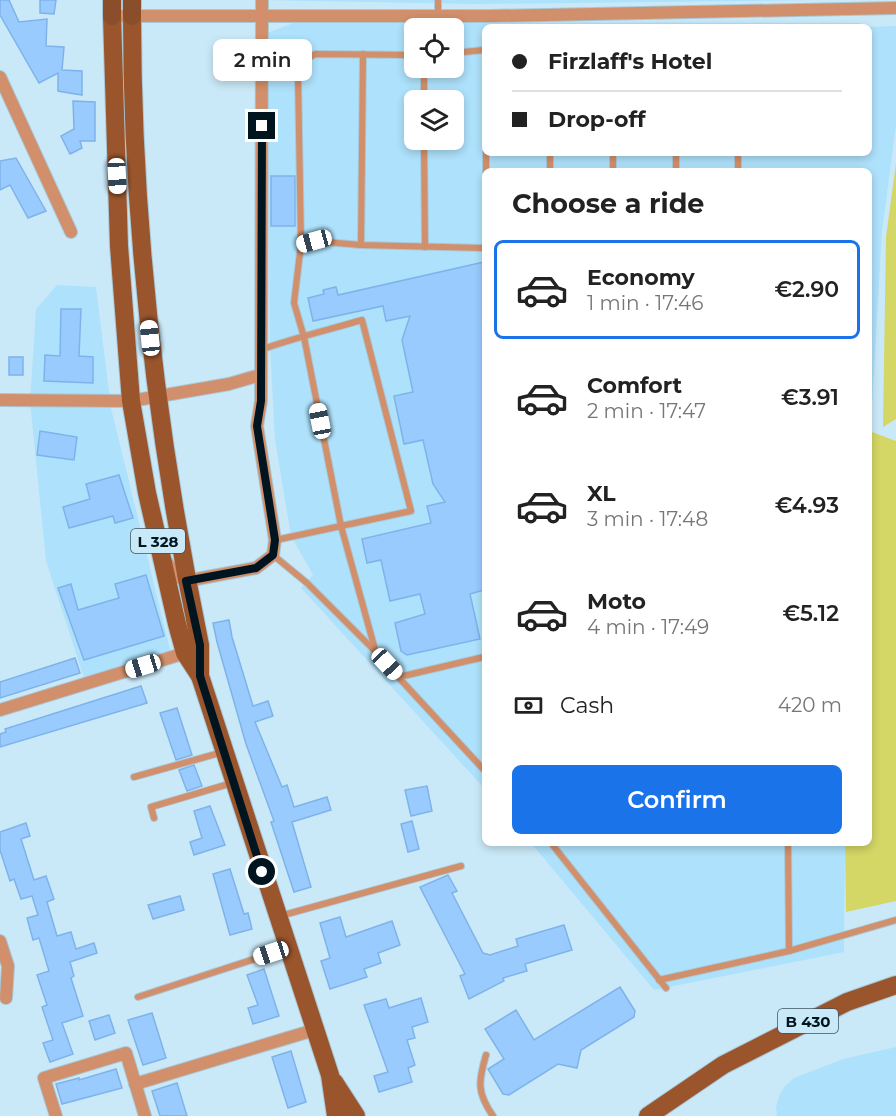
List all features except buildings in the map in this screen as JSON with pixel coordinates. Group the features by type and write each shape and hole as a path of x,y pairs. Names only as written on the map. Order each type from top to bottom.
{"main road":[{"name":"L 328","path":"112,8 119,246 131,401 160,555 185,653 200,676 330,1075 336,1116"},
{"name":"L 328","path":"132,8 132,119 138,223 156,398 186,581 200,645 200,676"},
{"name":"B 430","path":"648,1116 741,1055 847,1002 896,985"},
{"name":"L 328","path":"330,1075 356,1116"}],"street":[{"path":"160,555 178,577 186,581 256,568 273,555 275,540 257,426 261,401 259,351 262,0"},
{"path":"112,8 263,14 438,15 490,19 896,8"},
{"path":"0,77 71,232"},
{"path":"0,400 131,401 156,398 260,375"},
{"path":"173,608 178,592 186,581"},
{"path":"0,710 185,653"},
{"path":"0,941 8,966 6,998"},
{"path":"135,1084 314,1029"},
{"path":"56,1116 44,1078 126,1053 145,1116"}],"lane":[{"path":"438,0 438,15"},
{"path":"464,52 482,50"},
{"path":"376,653 341,526 304,337 294,303 300,244 298,76 304,61 315,54 404,55"},
{"path":"361,245 363,54"},
{"path":"424,150 425,247"},
{"path":"300,244 314,241 361,245 482,248"},
{"path":"259,351 362,320 411,511 275,540"},
{"path":"273,555 307,583 399,676 482,768"},
{"path":"399,676 482,657"},
{"path":"134,777 223,752"},
{"path":"154,818 151,807 233,783"},
{"path":"553,846 666,988"},
{"path":"788,846 789,951"},
{"path":"277,917 461,866"},
{"path":"659,980 789,951 896,920"},
{"path":"138,997 287,948"},
{"path":"486,1055 479,1078 482,1100 493,1116"}],"shaded area":[{"path":"248,0 825,0 477,4"},
{"path":"296,22 404,22 404,78 464,78 464,22 860,23 862,24 482,24 482,156 872,156 872,27 896,26 896,126 882,231 872,406 872,168 482,168 482,786 301,588 313,575 291,536 275,440 270,346 267,33"},
{"path":"896,163 896,419 883,427 886,237"},
{"path":"57,285 96,287 111,408 171,654 86,684 46,561 30,401 36,309"},
{"path":"872,432 896,441 896,901 846,912 845,846 872,846"},
{"path":"534,846 845,846 844,952 654,990"},
{"path":"896,1047 896,1116 777,1116 776,1107 779,1096 794,1078 843,1059"}],"route":[{"path":"262,126 259,351 261,401 257,426 275,540 273,555 263,565 256,568 186,581 200,645 200,676 262,872"}]}
